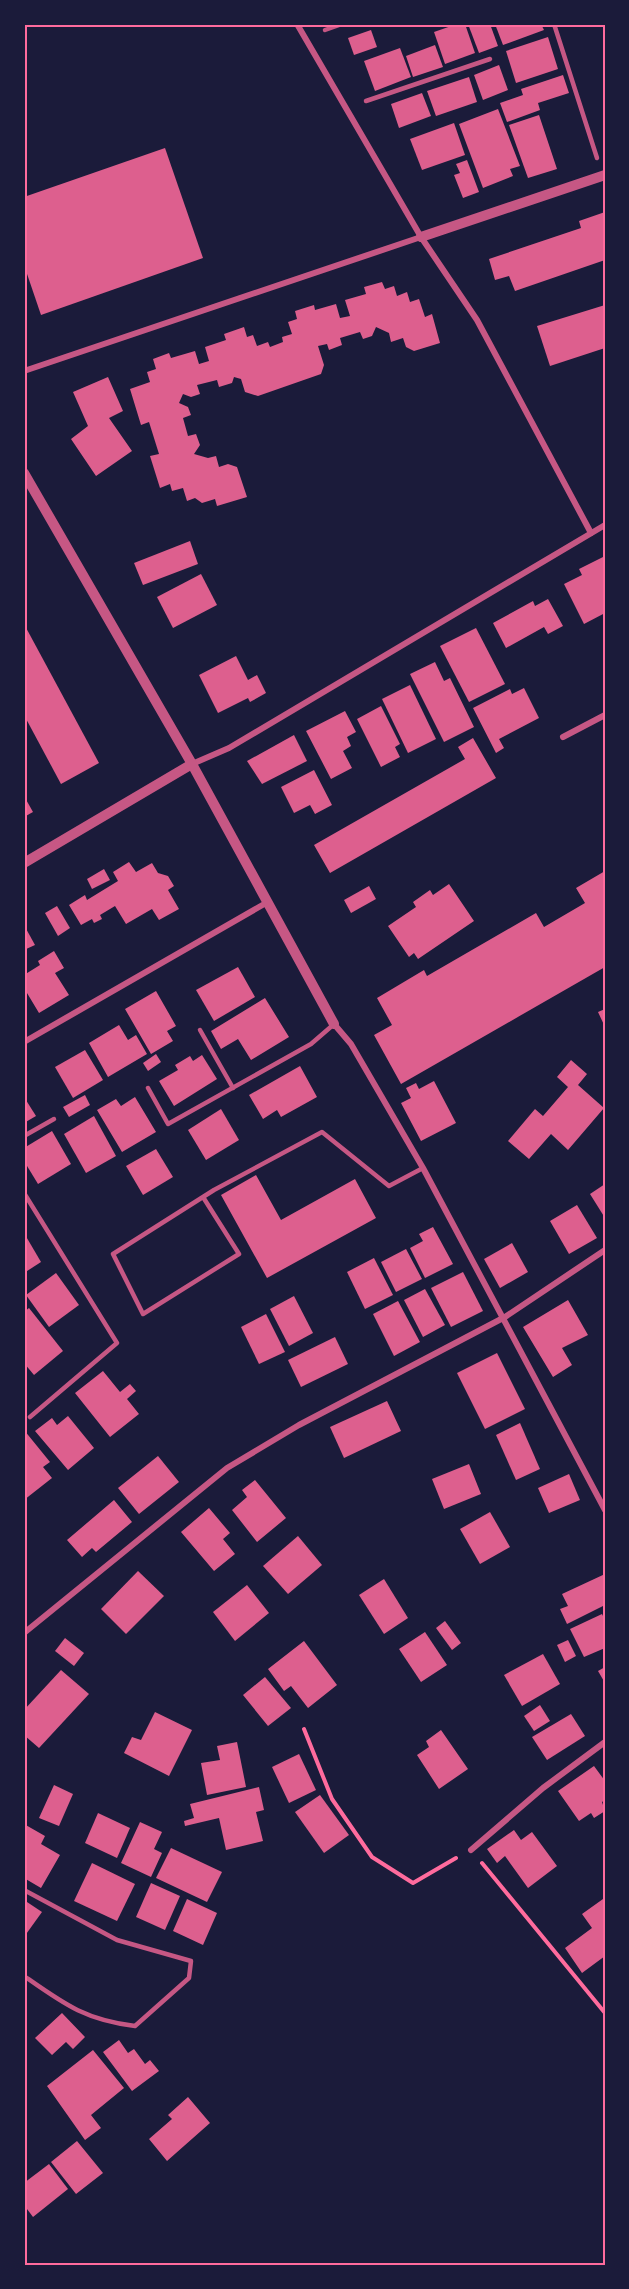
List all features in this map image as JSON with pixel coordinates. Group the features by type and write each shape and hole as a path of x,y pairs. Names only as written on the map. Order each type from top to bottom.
{"street":[{"path":"297,24 421,237 477,320 591,533"},
{"path":"24,371 605,175"},
{"path":"24,473 192,764 334,1024 351,1044 423,1167 505,1317 605,1510"},
{"path":"24,863 192,764 229,748 605,525"},
{"path":"563,737 605,715"},
{"path":"24,1042 266,903"},
{"path":"24,1633 227,1468 299,1425 505,1317 605,1250"},
{"path":"471,1850 543,1788 605,1742"}],"lane":[{"path":"325,30 342,24"},
{"path":"407,24 415,24"},
{"path":"554,24 597,158"},
{"path":"366,101 490,58"},
{"path":"148,1088 168,1124 311,1044 334,1024"},
{"path":"200,1030 232,1088"},
{"path":"24,1136 54,1119"},
{"path":"203,1197 239,1254 143,1314 113,1254 203,1197 322,1132 389,1186 423,1167"},
{"path":"24,1193 117,1343 30,1417"},
{"path":"24,1890 117,1940 191,1961 189,1978 135,2026 108,2023 72,2010 24,1976"}],"path":[{"path":"304,1730 332,1798 372,1857 413,1883 471,1850 605,2013"}],"building":[{"path":"457,24 465,24 475,53 445,64 434,32"},
{"path":"468,24 490,24 498,46 479,53"},
{"path":"495,24 541,24 544,30 503,45"},
{"path":"371,30 377,47 354,55 348,38"},
{"path":"548,37 558,69 516,83 506,51"},
{"path":"435,45 443,67 413,77 406,56"},
{"path":"400,48 411,77 375,91 364,61"},
{"path":"499,65 508,90 483,100 474,75"},
{"path":"563,75 569,93 538,103 540,110 507,122 500,103 523,95 521,89"},
{"path":"469,77 477,102 436,116 427,91"},
{"path":"422,93 431,116 399,128 391,104"},
{"path":"498,109 520,166 510,169 513,176 483,188 459,124"},
{"path":"539,115 557,169 528,178 509,125"},
{"path":"454,123 465,155 422,170 410,139"},
{"path":"165,148 203,258 41,315 24,265 24,197"},
{"path":"467,160 479,192 463,198 454,175 460,173 456,164"},
{"path":"605,212 605,260 515,291 509,276 495,280 489,259 581,228 579,221"},
{"path":"382,282 385,289 394,286 397,296 407,292 410,302 419,299 425,317 432,314 440,343 414,351 406,347 403,338 391,342 389,333 376,327 372,336 363,339 360,332 340,338 342,345 329,350 327,344 318,346 324,365 321,374 258,396 245,392 241,379 234,377 232,383 219,387 217,380 197,385 200,394 191,397 183,394 179,403 188,407 191,415 183,418 188,436 196,434 200,445 194,454 208,458 216,456 219,467 228,464 237,467 247,497 217,506 215,499 202,503 195,498 187,501 183,488 172,491 170,484 160,488 150,456 159,454 149,422 141,425 130,389 150,382 147,372 156,369 153,359 169,353 171,358 195,351 199,364 209,361 205,347 226,340 224,334 244,327 247,337 253,335 257,346 268,342 270,347 283,342 282,337 292,334 288,322 297,319 295,311 314,305 315,310 336,304 340,318 350,316 345,300 366,294 364,287"},
{"path":"605,305 605,348 550,366 537,326"},
{"path":"108,377 123,411 109,418 132,451 96,476 71,439 88,426 73,392"},
{"path":"190,541 198,564 143,585 134,563"},
{"path":"605,556 605,613 584,624 564,584 582,575 579,569"},
{"path":"201,574 217,605 173,628 157,597"},
{"path":"548,599 563,626 548,634 544,627 506,648 493,623 533,601 535,606"},
{"path":"24,624 99,763 61,784 24,715"},
{"path":"476,628 505,684 469,702 440,646"},
{"path":"236,656 248,680 257,675 266,693 250,702 248,698 218,713 199,675"},
{"path":"435,662 444,681 450,678 474,727 444,742 410,674"},
{"path":"410,685 436,739 408,753 382,699"},
{"path":"524,688 539,718 499,739 504,748 496,753 473,708 510,689 512,694"},
{"path":"381,706 400,744 395,747 400,757 381,767 357,719"},
{"path":"345,711 356,732 347,737 351,746 343,751 352,768 331,779 306,731"},
{"path":"294,735 307,761 262,784 247,761"},
{"path":"473,738 496,778 330,873 314,845 465,759 458,747"},
{"path":"314,770 332,805 315,814 310,805 294,813 281,787"},
{"path":"24,796 33,812 24,817"},
{"path":"129,862 136,872 152,863 158,873 168,876 174,886 168,890 179,909 159,920 152,909 126,924 115,906 100,915 102,919 94,923 92,919 81,925 69,905 85,895 87,900 118,881 113,872"},
{"path":"104,869 110,880 92,889 87,879"},
{"path":"605,871 605,967 401,1084 374,1035 392,1025 377,998 424,970 427,976 536,913 544,927 585,903 576,888"},
{"path":"449,884 474,921 418,959 414,953 409,957 388,926 416,907 413,902 430,890 433,895"},
{"path":"369,886 376,899 351,913 344,900"},
{"path":"57,906 70,928 58,936 45,913"},
{"path":"24,925 35,945 24,950"},
{"path":"54,951 64,968 55,973 69,995 39,1013 24,988 24,975 40,965 38,961"},
{"path":"238,967 255,997 214,1021 196,990"},
{"path":"156,991 176,1026 167,1031 173,1041 151,1054 125,1009"},
{"path":"265,998 289,1037 251,1060 238,1039 221,1049 211,1031"},
{"path":"605,1009 605,1027 598,1012"},
{"path":"119,1025 128,1040 136,1035 147,1054 108,1077 89,1043"},
{"path":"85,1050 103,1080 73,1098 55,1067"},
{"path":"156,1054 161,1062 148,1071 143,1063"},
{"path":"202,1055 217,1079 174,1106 159,1081 178,1070 175,1065 190,1056 193,1061"},
{"path":"571,1060 587,1074 578,1085 604,1108 568,1150 551,1134 529,1159 508,1141 535,1109 543,1116 568,1087 557,1077"},
{"path":"300,1066 317,1097 281,1117 277,1110 263,1119 249,1095"},
{"path":"434,1081 456,1123 421,1141 401,1103 411,1098 406,1088 416,1083 419,1089"},
{"path":"85,1095 90,1105 69,1117 63,1107"},
{"path":"24,1097 36,1116 24,1123"},
{"path":"135,1097 156,1132 122,1152 97,1110 116,1099 121,1106"},
{"path":"221,1109 239,1140 206,1160 188,1130"},
{"path":"94,1116 116,1156 86,1173 64,1134"},
{"path":"52,1131 71,1164 38,1184 24,1161 24,1148"},
{"path":"156,1149 173,1177 143,1195 126,1166"},
{"path":"256,1175 281,1220 355,1179 376,1218 267,1278 221,1195"},
{"path":"605,1184 605,1218 590,1194"},
{"path":"577,1205 597,1238 569,1254 550,1221"},
{"path":"433,1227 453,1264 425,1278 410,1248 423,1241 419,1234"},
{"path":"24,1233 41,1262 24,1273"},
{"path":"512,1243 528,1272 500,1288 484,1259"},
{"path":"406,1249 422,1279 396,1292 381,1262"},
{"path":"374,1258 393,1295 365,1309 347,1272"},
{"path":"463,1272 483,1311 451,1327 431,1288"},
{"path":"56,1273 79,1305 49,1327 26,1295"},
{"path":"425,1289 445,1325 423,1337 404,1300"},
{"path":"294,1296 313,1333 289,1346 270,1309"},
{"path":"568,1300 588,1335 562,1348 572,1365 553,1377 523,1327"},
{"path":"398,1301 420,1342 394,1356 373,1314"},
{"path":"29,1308 63,1351 34,1375 24,1363 24,1312"},
{"path":"266,1314 285,1352 259,1364 241,1327"},
{"path":"335,1337 348,1364 301,1387 288,1360"},
{"path":"497,1353 525,1409 485,1429 457,1373"},
{"path":"103,1371 120,1392 130,1384 136,1391 127,1399 139,1414 110,1437 75,1393"},
{"path":"387,1401 401,1431 344,1458 330,1427"},
{"path":"68,1416 94,1448 68,1470 35,1431 52,1418 57,1425"},
{"path":"520,1423 540,1469 516,1480 496,1435"},
{"path":"24,1430 50,1462 43,1467 52,1478 24,1500"},
{"path":"158,1456 179,1482 139,1514 118,1488"},
{"path":"469,1464 481,1494 444,1509 432,1479"},
{"path":"569,1474 580,1500 549,1513 538,1488"},
{"path":"255,1480 286,1518 257,1542 232,1510 247,1497 242,1490"},
{"path":"114,1500 132,1522 96,1552 92,1548 82,1557 67,1540"},
{"path":"209,1508 230,1533 223,1539 235,1554 214,1571 181,1532"},
{"path":"490,1512 510,1547 480,1564 460,1529"},
{"path":"298,1536 322,1565 288,1594 263,1566"},
{"path":"138,1571 164,1596 126,1634 101,1609"},
{"path":"605,1574 605,1605 567,1624 560,1609 568,1606 562,1594"},
{"path":"384,1579 408,1618 384,1634 359,1595"},
{"path":"247,1585 269,1613 235,1641 213,1612"},
{"path":"602,1614 605,1620 605,1648 584,1657 570,1629"},
{"path":"445,1621 461,1643 452,1650 436,1628"},
{"path":"425,1632 447,1665 421,1682 399,1649"},
{"path":"65,1638 84,1653 74,1666 55,1651"},
{"path":"568,1640 576,1656 565,1662 557,1645"},
{"path":"304,1641 337,1685 308,1708 291,1686 284,1691 268,1669"},
{"path":"543,1654 560,1684 522,1706 504,1675"},
{"path":"605,1667 605,1683 598,1671"},
{"path":"61,1670 89,1694 39,1748 24,1735 24,1710"},
{"path":"265,1677 291,1708 268,1726 243,1695"},
{"path":"540,1705 550,1721 534,1731 524,1716"},
{"path":"155,1712 192,1730 169,1776 124,1753 132,1737 141,1740"},
{"path":"571,1714 585,1736 547,1760 532,1737"},
{"path":"441,1730 468,1769 439,1789 417,1755 429,1747 426,1741"},
{"path":"237,1742 246,1787 207,1795 201,1763 220,1760 217,1746"},
{"path":"299,1754 316,1790 289,1803 272,1767"},
{"path":"594,1766 605,1781 605,1800 602,1802 605,1811 594,1818 591,1813 579,1821 558,1791"},
{"path":"54,1785 73,1794 59,1826 39,1818"},
{"path":"259,1787 264,1810 256,1812 263,1841 226,1850 219,1818 185,1826 184,1821 194,1818 190,1804"},
{"path":"320,1795 349,1835 324,1853 295,1812"},
{"path":"98,1813 130,1828 117,1858 85,1843"},
{"path":"140,1822 162,1832 154,1849 162,1853 151,1877 121,1863"},
{"path":"24,1824 45,1836 41,1844 60,1855 41,1888 24,1878"},
{"path":"514,1830 521,1840 532,1832 557,1866 528,1888 505,1856 497,1863 487,1849"},
{"path":"171,1848 222,1872 207,1902 156,1878"},
{"path":"92,1863 135,1884 117,1921 74,1901"},
{"path":"151,1883 180,1896 165,1930 136,1917"},
{"path":"187,1899 217,1913 203,1945 173,1931"},
{"path":"603,1899 605,1903 605,1956 582,1973 565,1948 592,1928 582,1914"},
{"path":"24,1900 42,1912 24,1937"},
{"path":"62,2013 85,2037 73,2049 66,2042 52,2055 35,2038"},
{"path":"119,2040 128,2053 134,2049 145,2064 150,2060 159,2071 132,2091 103,2052"},
{"path":"93,2050 124,2088 91,2115 101,2128 85,2140 47,2086"},
{"path":"188,2097 210,2123 167,2161 149,2139 172,2119 168,2115"},
{"path":"77,2141 103,2173 76,2194 51,2162"},
{"path":"49,2164 68,2189 33,2217 24,2205 24,2183"}]}
